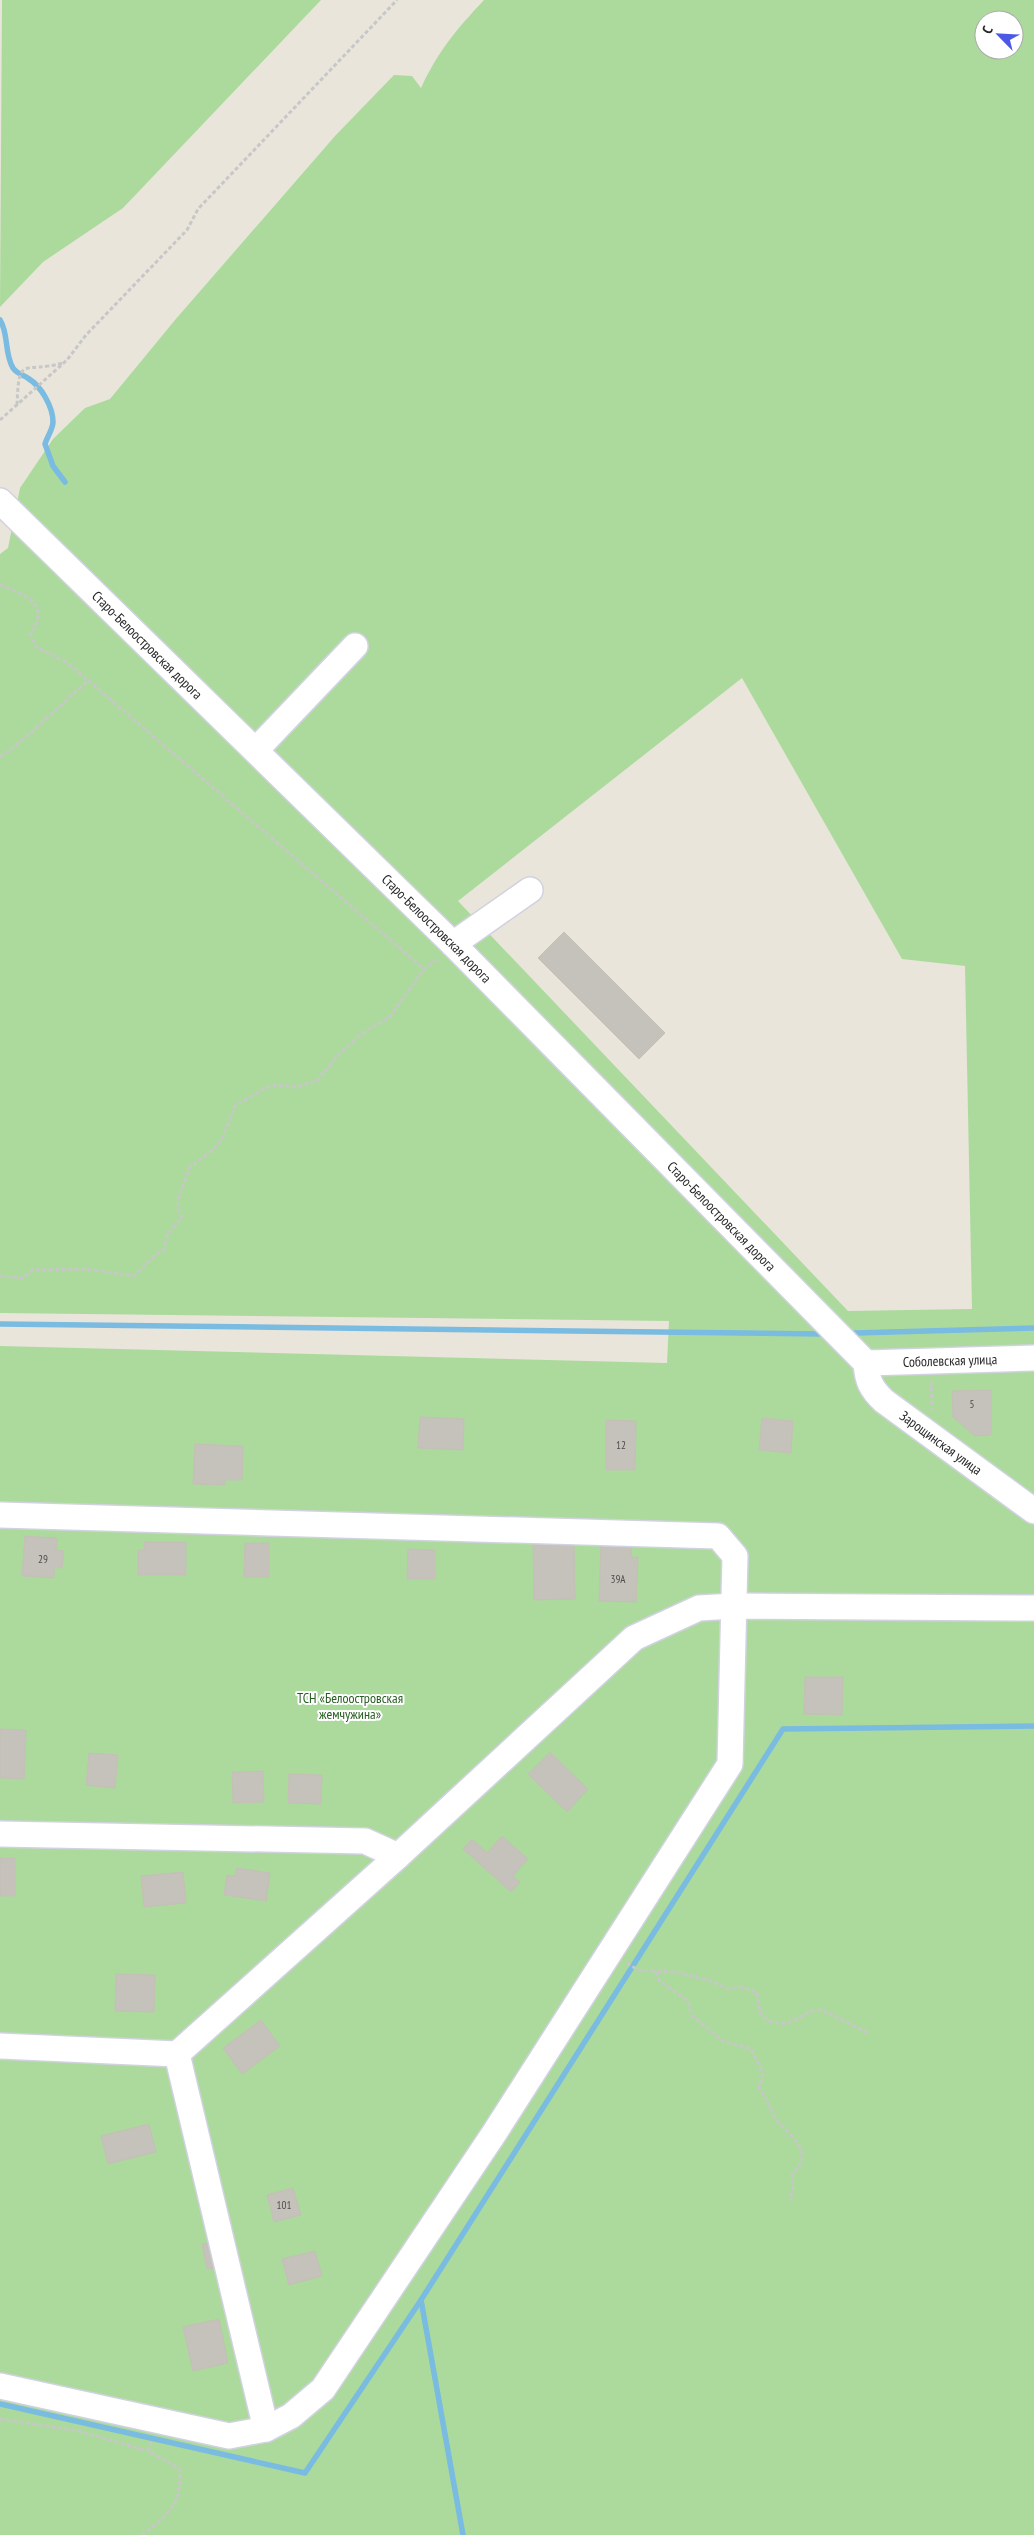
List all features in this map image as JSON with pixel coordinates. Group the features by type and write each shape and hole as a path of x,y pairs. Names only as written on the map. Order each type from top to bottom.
{"street":[{"name":"Старо-Белоостровская дорога","path":"0,501 453,944 866,1363"},
{"path":"256,750 355,646"},
{"path":"453,944 530,890"},
{"name":"Соболевская улица","path":"866,1363 1034,1358"},
{"name":"Зарощинская улица","path":"866,1363 867,1379 874,1391 884,1401 1034,1511"},
{"path":"0,1515 718,1536 735,1556 730,1764 495,2132 323,2388 291,2416 266,2429 229,2436 0,2386"},
{"path":"0,2046 177,2054 398,1856 634,1638 699,1608 735,1606 1034,1608"},
{"path":"0,1834 365,1841 398,1856"},
{"path":"177,2054 266,2429"}],"path":[{"path":"0,420 64,363 86,335 187,230 198,209 398,0"},
{"path":"17,406 17,379 20,372 30,367 47,367 64,363"},
{"path":"0,585 26,596 34,603 39,613 38,624 30,633 36,647 68,663 89,680 424,969"},
{"path":"0,757 18,745 62,702 89,680"},
{"path":"0,1276 23,1278 32,1270 85,1269 134,1276 164,1249 166,1235 182,1217 178,1209 179,1196 190,1167 215,1148 222,1139 235,1106 265,1088 275,1085 294,1087 317,1081 341,1052 365,1031 389,1018 404,1000 424,969 453,944"},
{"path":"930,1361 932,1417"},
{"path":"628,1963 638,1970 691,1974 729,1989 740,1987 757,1992 760,2012 767,2021 786,2024 811,2011 822,2010 868,2033"},
{"path":"656,1972 659,1980 688,2001 691,2015 723,2041 751,2049 756,2056 763,2072 759,2088 769,2101 774,2116 794,2138 801,2153 800,2165 792,2175 793,2186 790,2201"},
{"path":"0,2419 79,2431 148,2451 180,2470 181,2489 175,2506 142,2535"},
{"path":"148,2451 151,2443"}],"green space":[{"path":"2,0 321,0 123,208 43,262 0,307"},
{"name":"ТСН «Белоостровская жемчужина»","path":"484,0 1034,0 1034,2535 0,2535 0,1346 667,1363 669,1321 0,1313 0,554 8,548 20,488 53,439 85,408 110,399 175,320 335,136 394,75 412,76 421,88 441,52 456,31","holes":["742,678 902,959 965,966 972,1309 848,1311 458,901"]}],"building":[{"path":"564,932 665,1033 639,1059 538,958"},
{"path":"991,1390 991,1435 975,1436 953,1417 952,1391"},
{"path":"420,1417 464,1419 463,1450 418,1448"},
{"path":"762,1418 793,1421 791,1453 759,1450"},
{"path":"606,1420 636,1421 635,1470 606,1470"},
{"path":"195,1444 243,1446 242,1480 225,1480 225,1485 193,1484"},
{"path":"25,1536 57,1538 56,1550 64,1551 62,1568 54,1568 54,1578 22,1576"},
{"path":"574,1541 575,1599 534,1600 533,1542"},
{"path":"144,1542 186,1542 186,1575 138,1575 138,1550 144,1550"},
{"path":"601,1542 632,1543 631,1557 638,1557 636,1602 599,1601"},
{"path":"245,1543 269,1543 269,1577 244,1577"},
{"path":"408,1549 435,1550 435,1579 407,1579"},
{"path":"805,1677 843,1677 842,1715 804,1714"},
{"path":"0,1729 26,1730 24,1779 0,1778"},
{"path":"550,1752 588,1789 567,1812 528,1774"},
{"path":"89,1753 118,1755 115,1788 86,1785"},
{"path":"263,1771 264,1802 233,1803 232,1772"},
{"path":"289,1774 322,1775 321,1804 288,1803"},
{"path":"502,1836 528,1859 513,1876 520,1882 511,1892 463,1849 472,1839 487,1853"},
{"path":"0,1858 15,1858 15,1896 0,1896"},
{"path":"237,1868 270,1873 266,1901 224,1895 227,1875 235,1876"},
{"path":"183,1872 186,1903 144,1907 141,1876"},
{"path":"116,1974 155,1975 154,2012 115,2011"},
{"path":"261,2020 280,2046 242,2074 223,2048"},
{"path":"149,2124 156,2152 108,2164 101,2136"},
{"path":"293,2188 301,2215 274,2222 267,2195"},
{"path":"218,2241 223,2266 207,2269 202,2244"},
{"path":"315,2251 322,2276 289,2285 282,2259"},
{"path":"219,2319 228,2363 193,2371 183,2327"}],"waterway":[{"path":"0,320 5,331 8,356 13,368 16,372 33,382 49,404 53,422 45,444 53,466 65,482"},
{"path":"0,1324 822,1334"},
{"path":"855,1333 1034,1328"},
{"path":"0,2404 305,2473 421,2300 783,1729 1034,1726"},
{"path":"421,2300 463,2535"}]}
